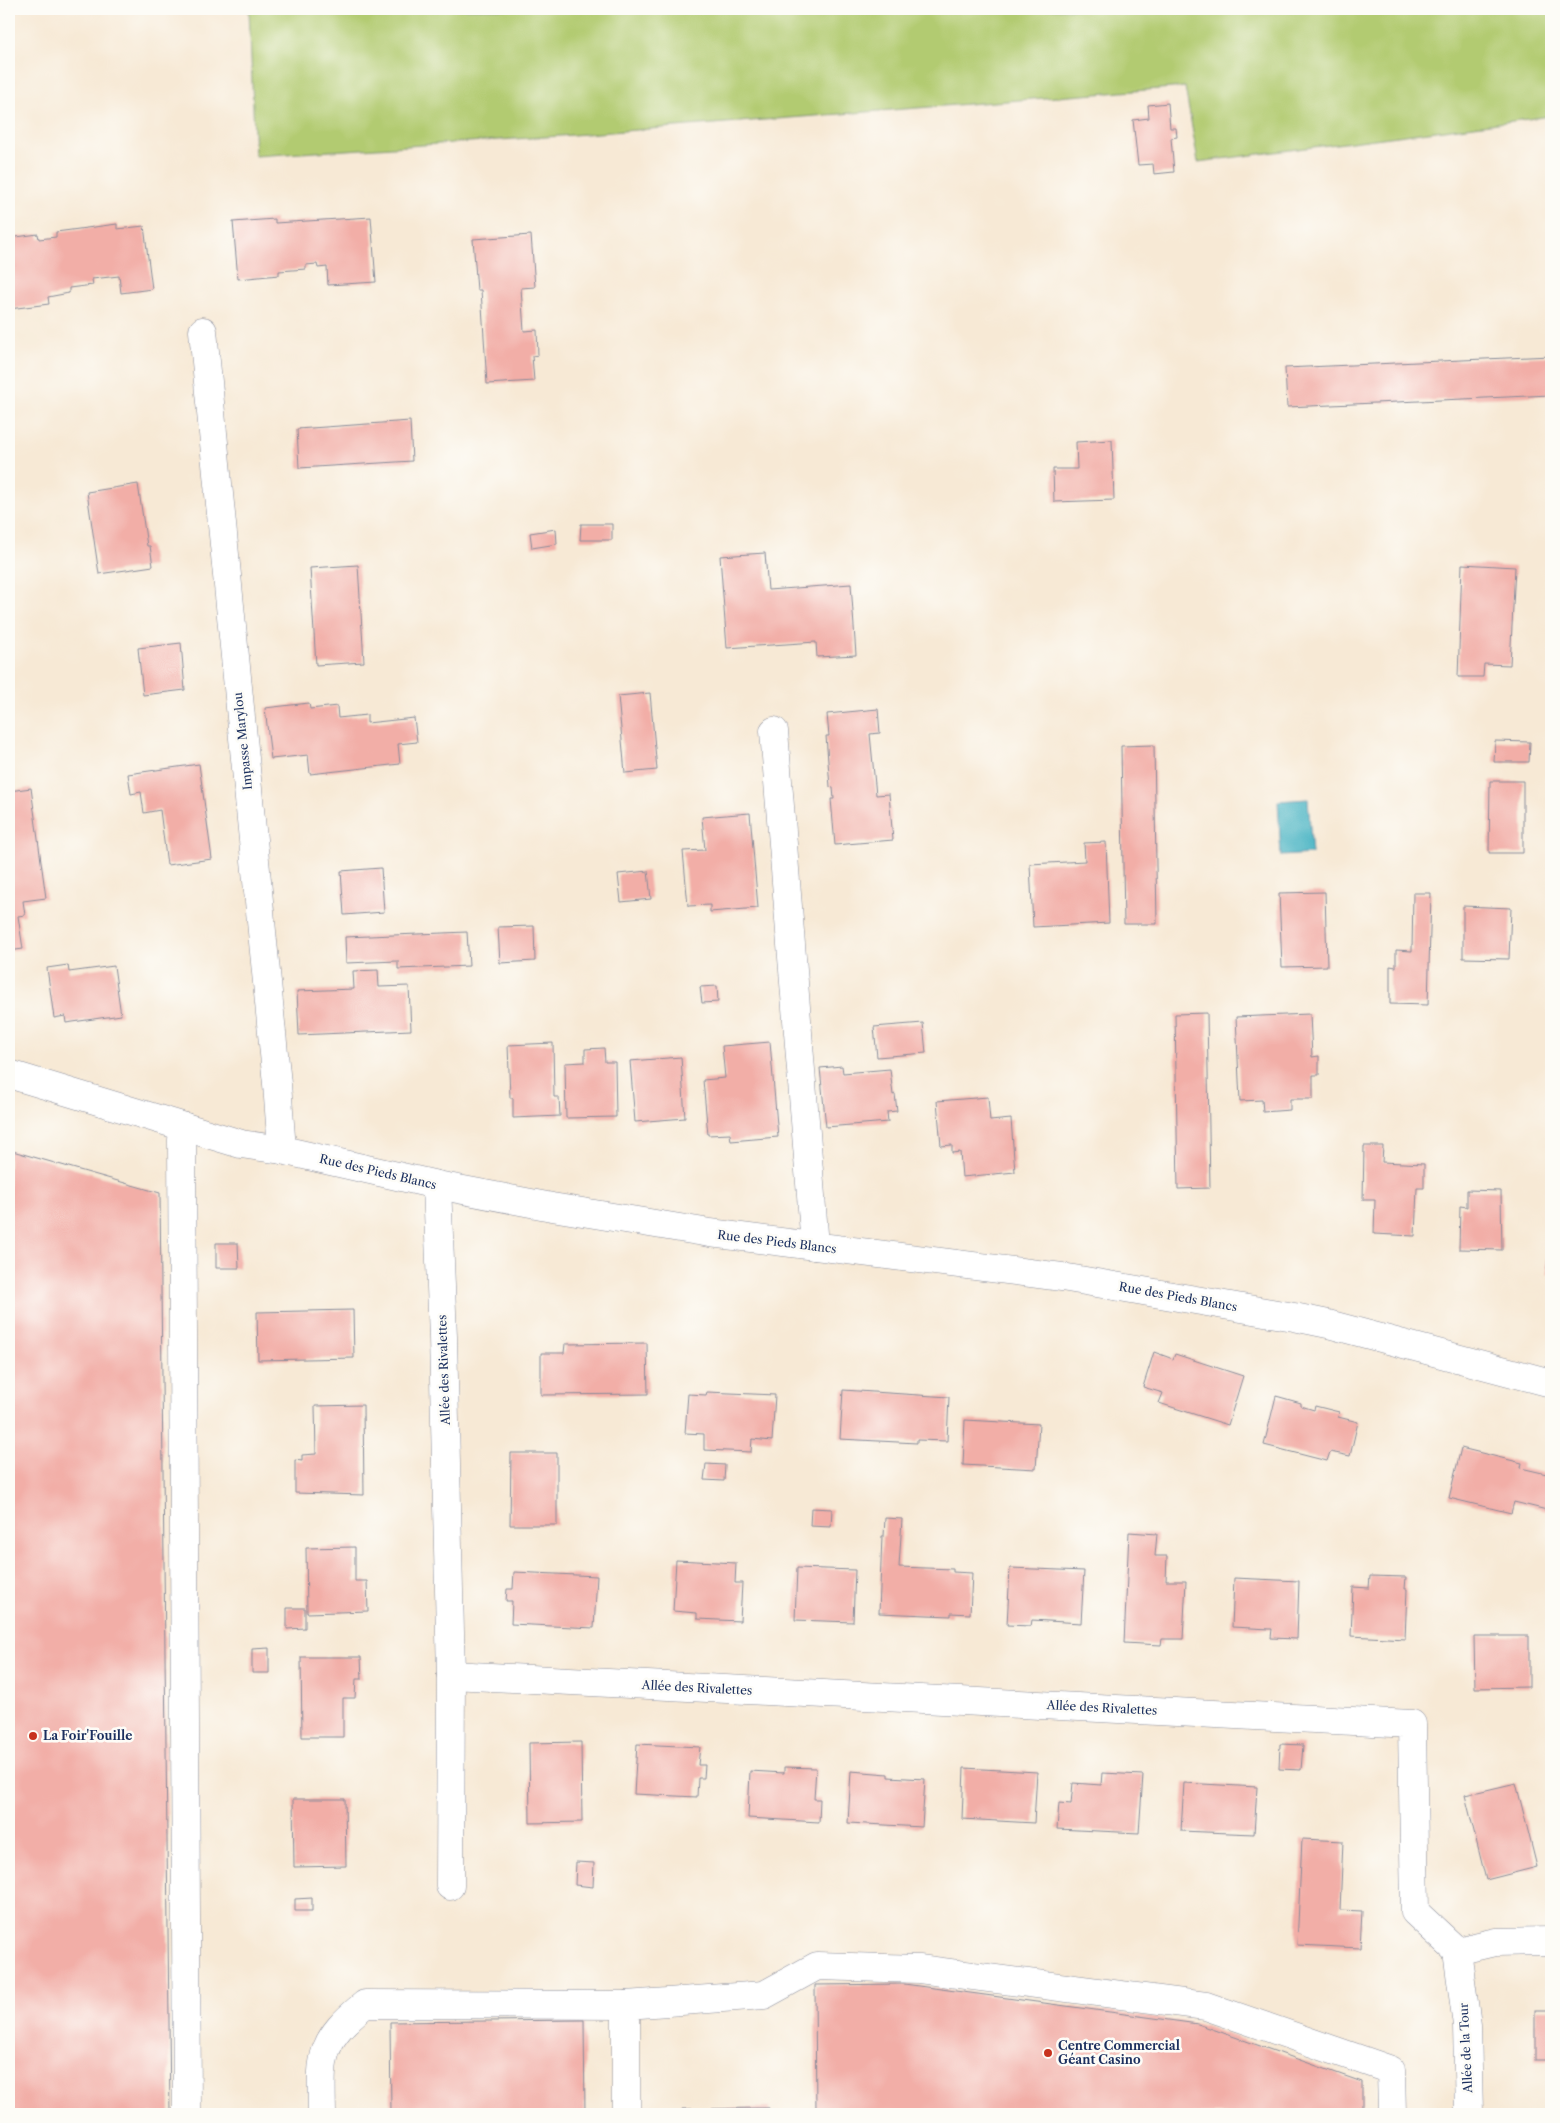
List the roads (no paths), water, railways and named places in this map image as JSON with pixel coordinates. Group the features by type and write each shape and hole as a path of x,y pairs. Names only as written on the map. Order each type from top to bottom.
{"street":[{"name":"Impasse Marylou","path":"203,331 282,1150"},
{"path":"774,731 815,1246"},
{"name":"Rue des Pieds Blancs","path":"9,1074 241,1144 282,1150 437,1186 710,1233 1062,1276 1328,1324 1551,1383"},
{"path":"184,1126 182,1150 187,2114"},
{"name":"Allée des Rivalettes","path":"437,1186 443,1337 451,1675 450,1886"},
{"name":"Allée des Rivalettes","path":"451,1675 1412,1724 1415,1912 1456,1951"},
{"path":"1456,1951 1495,1942 1551,1941"},
{"name":"Allée de la Tour","path":"1456,1951 1467,2026 1469,2114"},
{"path":"322,2114 322,2067 328,2043 347,2019 366,2004 626,2005 764,1995 818,1966 919,1969 1206,2006 1392,2070 1392,2114"},
{"path":"626,2005 626,2114"}],"water":[{"path":"1308,799 1312,854 1281,856 1278,801"}],"place":[{"name":"La Foir'Fouille","path":"33,1736"},
{"name":"Centre Commercial Géant Casino","path":"1048,2053"}]}
